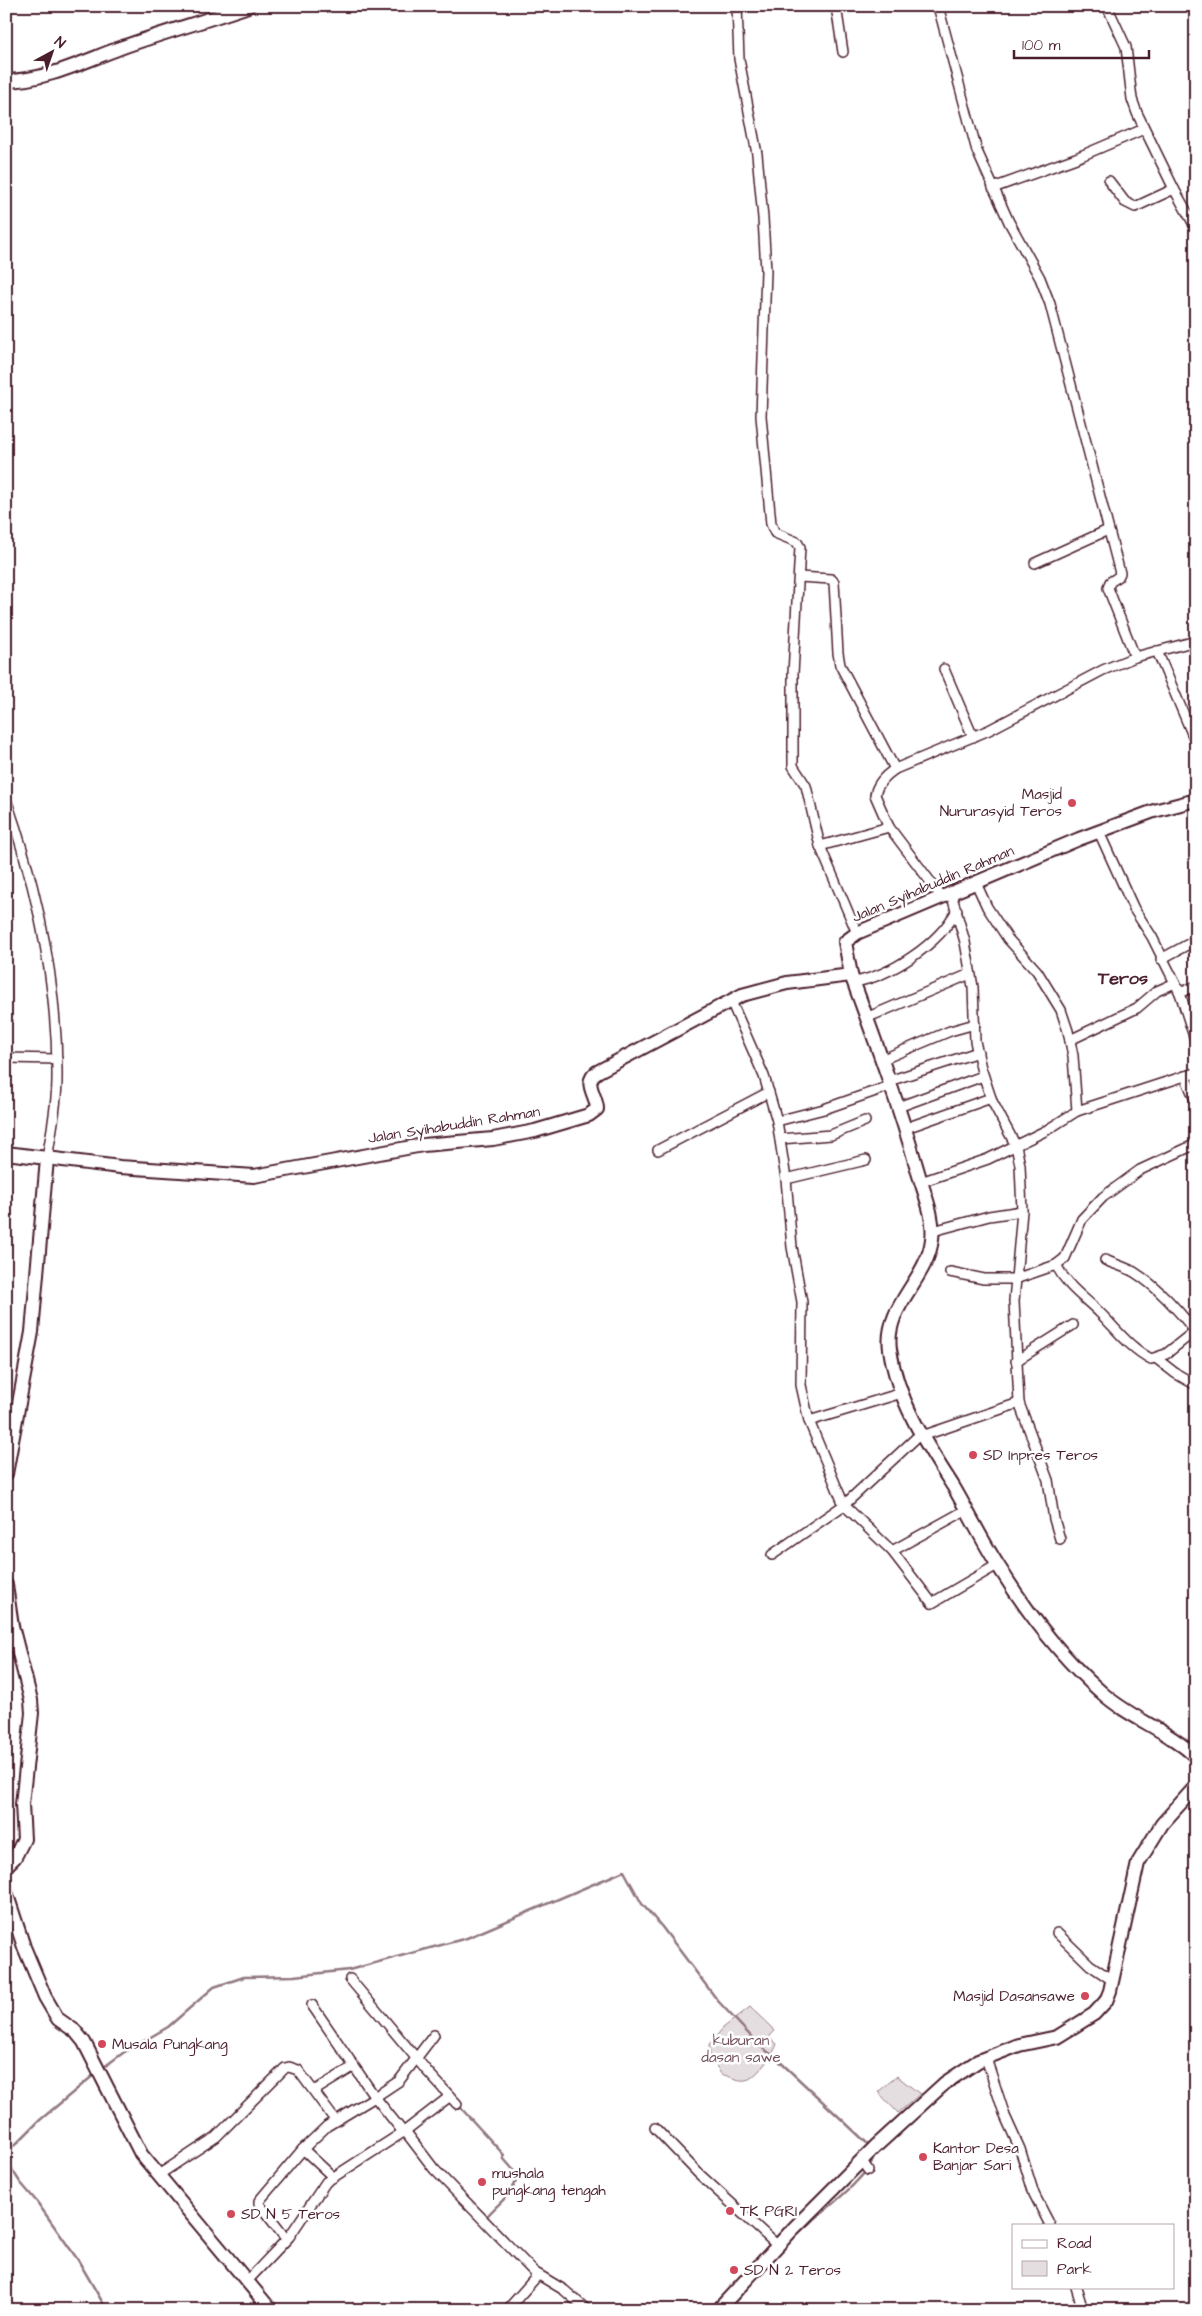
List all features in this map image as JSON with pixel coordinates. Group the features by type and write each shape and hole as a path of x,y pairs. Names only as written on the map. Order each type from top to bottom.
{"street":[{"path":"6,82 64,71 120,48 248,6"},
{"path":"737,6 739,59 757,154 763,218 766,271 761,416 771,524 773,530 780,536 799,544 793,674 793,766 806,786 820,846 857,933"},
{"path":"836,6 843,52"},
{"path":"938,6 977,151 993,188 1044,288 1120,572 1118,577 1110,582 1108,588 1136,657"},
{"path":"1107,6 1126,47 1132,99 1144,129 1174,190 1196,228"},
{"path":"993,188 1076,158 1144,129"},
{"path":"1110,181 1125,202 1134,207 1174,190"},
{"path":"1035,563 1108,530"},
{"path":"798,577 831,579 834,582 840,665 895,769"},
{"path":"1060,1539 1046,1474 1019,1403 1016,1361 1015,1278 1022,1211 1022,1186 1016,1146 991,1098 978,1052 970,974 957,910 947,895 889,827 875,795 886,775 895,769 972,737 1103,670 1136,657 1196,641"},
{"path":"1157,651 1196,744"},
{"path":"944,669 972,737"},
{"path":"6,799 27,864 40,919 53,997 57,1059 56,1099 47,1159 32,1332 6,1474"},
{"name":"Jalan Syihabuddin Rahman","path":"6,1153 129,1168 254,1176 423,1145 493,1139 535,1131 594,1112 597,1105 590,1085 593,1075 731,1001 753,991 787,983 852,979 845,942 857,933 1099,832 1154,811 1196,800"},
{"path":"820,846 889,827"},
{"path":"1099,832 1120,881 1180,993 1196,1043"},
{"path":"976,883 987,907 1008,939 1044,980 1061,1010 1070,1040 1077,1111"},
{"path":"957,910 941,933 906,960 878,977 852,979 906,1128 933,1231 930,1253 902,1300 889,1335 890,1350 902,1393 921,1436 997,1564 1046,1633 1099,1690 1126,1712 1176,1742 1196,1757"},
{"path":"1161,959 1196,940"},
{"path":"866,1018 970,974"},
{"path":"1070,1040 1137,1008 1157,991 1175,983"},
{"path":"1180,993 1196,986"},
{"path":"731,1001 769,1092 777,1121 786,1179 792,1247 802,1302 801,1386 809,1422 844,1505 892,1551 932,1603 997,1564"},
{"path":"881,1060 943,1034 975,1024"},
{"path":"777,1121 824,1109 978,1052"},
{"path":"6,1058 57,1059"},
{"path":"921,1182 988,1159 1016,1146 1077,1111 1196,1073"},
{"path":"898,1107 984,1076"},
{"path":"1185,1076 1196,1102"},
{"path":"658,1150 769,1092"},
{"path":"906,1128 991,1098"},
{"path":"780,1139 831,1135 865,1121"},
{"path":"950,1272 984,1279 1015,1278 1056,1265 1065,1258 1082,1219 1103,1197 1140,1170 1196,1144"},
{"path":"786,1179 866,1160"},
{"path":"933,1231 989,1216 1022,1211"},
{"path":"1056,1265 1074,1292 1094,1307 1127,1342 1144,1356 1157,1359 1182,1343 1196,1331 1172,1303 1141,1277 1105,1260"},
{"path":"1016,1361 1073,1325"},
{"path":"1157,1359 1175,1373 1196,1385"},
{"path":"809,1422 902,1393"},
{"path":"772,1556 844,1505 914,1439 1019,1403"},
{"path":"892,1551 966,1510"},
{"path":"6,1585 12,1626 29,1692 32,1713 22,1804 24,1839 15,1857 6,1866"},
{"path":"718,2310 769,2261 778,2246 796,2233 945,2083 966,2068 986,2058 1019,2045 1052,2039 1072,2028 1101,2007 1108,1996 1138,1862 1162,1824 1196,1786"},
{"path":"6,1892 24,1947 44,1997 58,2019 74,2031 84,2042 141,2154 271,2310"},
{"path":"1057,1933 1090,1965 1112,1980"},
{"path":"250,2278 289,2237 326,2182 453,2100 421,2055 350,1978"},
{"path":"312,2005 375,2097 434,2169 541,2277 564,2290 587,2310"},
{"path":"283,2235 259,2202 303,2149 335,2120 396,2083 421,2055 434,2035"},
{"path":"986,2058 1006,2116 1020,2148 1034,2194 1049,2224"},
{"path":"163,2172 216,2137 285,2068 292,2066 295,2068 335,2120"},
{"path":"314,2091 353,2067"},
{"path":"656,2128 698,2174 740,2214 778,2246"},
{"path":"303,2149 333,2177"},
{"path":"508,2310 541,2277"},
{"path":"1076,2288 1083,2310"}],"green space":[{"name":"kuburan dasan sawe","path":"750,2007 772,2028 774,2032 769,2037 777,2044 770,2058 753,2077 746,2080 735,2079 721,2074 710,2055 709,2045 723,2028"},
{"path":"897,2076 920,2094 898,2113 878,2092"}],"waterway":[{"path":"104,2067 123,2053 168,2027 214,1987 244,1977 294,1976 349,1970 467,1938 624,1871 642,1904 662,1927 718,2001 760,2046 776,2058 870,2146"},
{"path":"6,2150 15,2145 40,2120 95,2074"},
{"path":"459,2106 504,2155 503,2158 517,2174 510,2193 485,2219"},
{"path":"795,2236 852,2186 871,2164 876,2153"},
{"path":"6,2160 78,2260 107,2310"}],"place":[{"name":"Masjid Nururasyid Teros","path":"1072,803"},
{"name":"SD Inpres Teros","path":"973,1455"},
{"name":"Masjid Dasansawe","path":"1085,1996"},
{"name":"Musala Pungkang","path":"102,2044"},
{"name":"Kantor Desa Banjar Sari","path":"923,2157"},
{"name":"mushala pungkang tengah","path":"482,2182"},
{"name":"TK PGRI","path":"730,2211"},
{"name":"SD N 5 Teros","path":"231,2214"},
{"name":"SD N 2 Teros","path":"734,2270"}],"district":[{"name":"Teros","path":"1123,978"}]}
